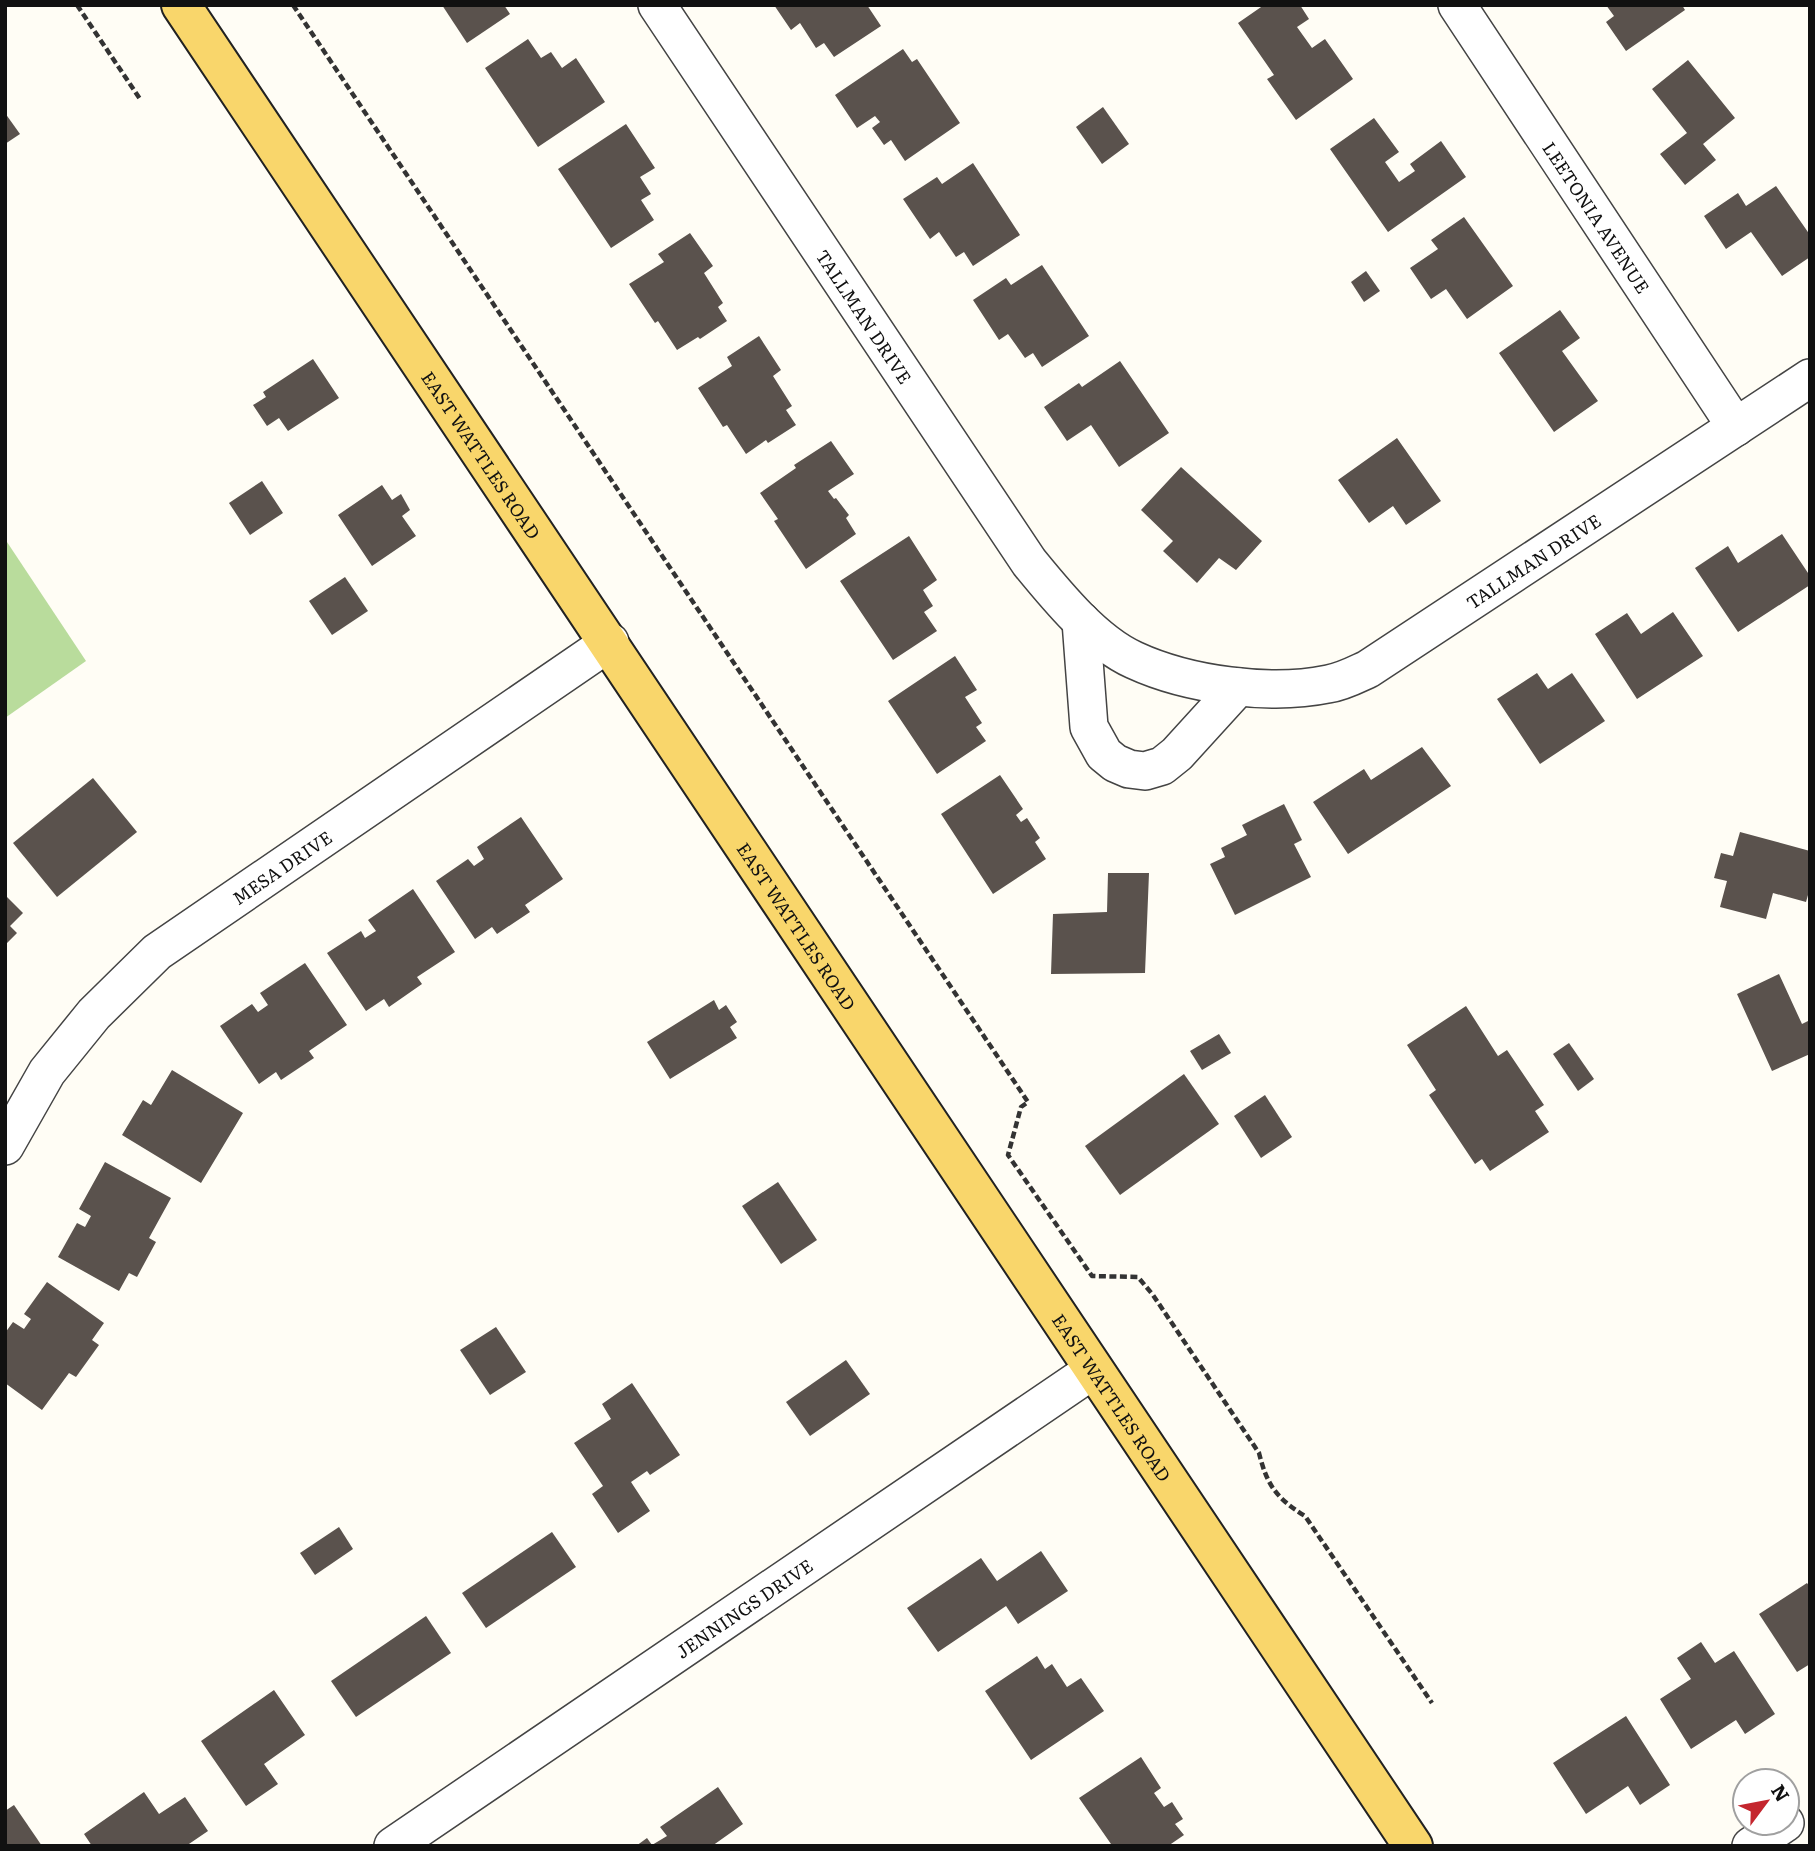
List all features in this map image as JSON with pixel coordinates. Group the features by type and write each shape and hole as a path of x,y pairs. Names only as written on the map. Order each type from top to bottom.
{"main road":[{"name":"EAST WATTLES ROAD","path":"181,5 610,642 1093,1370 1413,1846"}],"street":[{"name":"TALLMAN DRIVE","path":"657,5 1029,562 1081,621 1132,660 1187,678 1238,687 1303,687 1329,684 1368,669 1810,378"},
{"name":"LEETONIA AVENUE","path":"1457,5 1736,426"},
{"path":"1081,621 1089,727 1104,754 1129,769 1145,771 1162,766 1177,754 1238,687"},
{"name":"MESA DRIVE","path":"5,1146 47,1072 94,1014 157,952 610,642"},
{"name":"JENNINGS DRIVE","path":"393,1846 1093,1370"}],"path":[{"path":"77,5 140,99"},
{"path":"293,5 1028,1102 1021,1107 1008,1155 1092,1276 1138,1277 1153,1295 1259,1452 1265,1478 1283,1502 1305,1516 1432,1703"}],"green space":[{"path":"5,539 86,661 5,718"}],"building":[{"path":"442,5 504,5 510,14 467,43"},
{"path":"774,5 867,5 881,26 834,57 824,43 816,48 800,23 791,30"},
{"path":"1264,5 1300,5 1309,19 1297,27 1312,48 1325,39 1353,79 1296,120 1267,79 1274,75 1238,23"},
{"path":"1606,5 1682,5 1685,10 1626,51 1606,22 1614,16"},
{"path":"528,39 541,58 551,52 562,68 576,58 605,102 538,147 485,68"},
{"path":"903,49 912,62 917,59 960,123 905,161 891,140 884,145 872,128 880,122 875,116 857,128 835,95"},
{"path":"1688,60 1735,118 1703,144 1716,160 1685,185 1660,154 1687,133 1652,89"},
{"path":"1103,107 1129,144 1102,164 1076,127"},
{"path":"5,113 20,134 5,144"},
{"path":"1374,118 1399,152 1385,162 1399,182 1415,171 1410,164 1441,141 1466,177 1388,232 1330,149"},
{"path":"626,124 655,168 640,177 651,194 641,200 654,220 611,248 558,169"},
{"path":"973,163 1020,235 973,266 964,252 956,257 939,232 930,239 903,199 937,177 942,184"},
{"path":"1776,186 1810,235 1810,257 1782,276 1751,232 1726,249 1704,216 1738,193 1746,206"},
{"path":"1464,217 1513,286 1467,319 1446,289 1431,299 1410,268 1438,249 1431,240"},
{"path":"690,233 713,266 704,273 723,303 718,307 727,321 677,350 629,284 664,262 658,254"},
{"path":"1042,265 1089,336 1042,367 1033,353 1025,358 1008,334 999,340 973,300 1006,278 1011,285"},
{"path":"1366,271 1380,291 1364,302 1351,282"},
{"path":"1560,310 1580,338 1562,351 1598,401 1554,432 1499,353"},
{"path":"759,336 781,370 773,376 792,406 786,410 796,425 746,454 727,425 723,427 698,388 732,366 727,357"},
{"path":"313,359 339,398 288,431 279,418 267,426 253,405 266,397 263,392"},
{"path":"1120,361 1169,433 1119,467 1091,425 1067,441 1044,407 1079,383 1082,387"},
{"path":"1397,438 1441,501 1406,525 1393,506 1369,523 1338,480"},
{"path":"831,441 854,474 828,491 849,515 846,518 856,534 806,569 774,521 778,519 760,493 796,468 794,465"},
{"path":"1181,467 1262,541 1236,570 1219,558 1197,583 1163,551 1173,541 1141,510"},
{"path":"262,481 283,513 250,535 229,503"},
{"path":"382,485 392,500 401,494 410,510 402,516 416,536 372,566 338,515"},
{"path":"1782,534 1810,576 1810,585 1738,632 1695,568 1728,546 1738,563"},
{"path":"909,536 937,580 923,590 933,606 924,612 937,631 893,660 840,581"},
{"path":"345,577 368,611 332,635 309,601"},
{"path":"1673,612 1703,656 1637,699 1595,634 1627,613 1641,634"},
{"path":"955,656 977,690 965,697 982,723 976,727 986,741 937,774 888,701"},
{"path":"1537,673 1548,689 1572,673 1605,721 1540,764 1497,699"},
{"path":"1422,747 1451,786 1348,854 1313,802 1364,769 1371,780"},
{"path":"1000,775 1023,809 1016,815 1021,822 1027,818 1040,838 1035,842 1046,859 993,894 941,814"},
{"path":"93,778 137,832 57,897 13,843"},
{"path":"1284,804 1302,840 1294,844 1311,877 1235,915 1210,864 1225,857 1221,848 1247,835 1242,825"},
{"path":"521,817 563,879 525,905 530,912 497,934 492,927 475,939 436,881 468,859 474,866 484,859 477,847"},
{"path":"1740,832 1810,851 1810,888 1806,902 1773,893 1766,919 1720,907 1727,881 1714,878 1721,853 1733,856"},
{"path":"1108,873 1149,873 1145,973 1051,974 1053,914 1107,912"},
{"path":"413,889 455,952 417,977 422,984 389,1007 384,999 366,1011 327,953 361,931 365,938 376,931 368,920"},
{"path":"5,895 23,913 10,926 17,933 5,945"},
{"path":"305,963 347,1025 309,1051 314,1058 281,1080 276,1072 259,1084 220,1026 252,1004 258,1012 268,1005 260,993"},
{"path":"1779,974 1802,1024 1810,1020 1810,1054 1772,1071 1737,994"},
{"path":"714,1000 719,1010 726,1005 737,1022 730,1027 737,1038 670,1079 647,1042"},
{"path":"1466,1006 1498,1056 1507,1050 1544,1105 1535,1111 1549,1132 1490,1171 1482,1159 1475,1164 1429,1095 1436,1090 1407,1045"},
{"path":"1219,1034 1231,1053 1202,1070 1190,1051"},
{"path":"1569,1043 1594,1079 1578,1091 1553,1054"},
{"path":"172,1070 243,1113 201,1183 122,1135 143,1100 151,1105"},
{"path":"1184,1074 1219,1124 1120,1195 1085,1146"},
{"path":"1265,1095 1292,1137 1261,1158 1234,1116"},
{"path":"105,1162 171,1198 149,1238 156,1242 137,1277 129,1273 119,1291 58,1257 77,1223 85,1227 91,1216 79,1209"},
{"path":"778,1182 817,1240 781,1264 742,1206"},
{"path":"47,1282 104,1323 92,1340 99,1345 76,1377 69,1373 42,1410 5,1383 5,1333 13,1322 24,1329 31,1319 24,1314"},
{"path":"496,1327 526,1372 490,1395 460,1350"},
{"path":"846,1360 870,1394 810,1436 786,1402"},
{"path":"632,1383 680,1455 650,1475 647,1471 631,1482 650,1511 618,1533 592,1494 603,1486 574,1443 611,1419 602,1404"},
{"path":"339,1527 353,1549 315,1575 300,1553"},
{"path":"552,1532 576,1567 486,1628 462,1593"},
{"path":"1041,1551 1068,1591 1018,1624 1006,1606 938,1652 907,1608 981,1558 997,1581"},
{"path":"1807,1583 1810,1587 1810,1664 1797,1672 1759,1614"},
{"path":"426,1616 451,1653 356,1717 331,1681"},
{"path":"1701,1642 1715,1663 1734,1651 1775,1714 1745,1734 1736,1720 1691,1749 1660,1699 1691,1679 1677,1658"},
{"path":"1037,1656 1045,1669 1052,1664 1067,1687 1081,1678 1104,1711 1031,1760 985,1691"},
{"path":"274,1690 305,1735 264,1764 278,1784 246,1806 201,1741"},
{"path":"1626,1716 1670,1785 1640,1805 1628,1786 1586,1814 1553,1763"},
{"path":"1141,1757 1161,1788 1154,1793 1164,1807 1172,1802 1183,1819 1175,1824 1184,1835 1168,1846 1108,1846 1111,1844 1079,1798"},
{"path":"718,1787 743,1824 712,1846 636,1846 647,1838 652,1845 667,1836 660,1827"},
{"path":"144,1792 159,1814 185,1797 208,1831 186,1846 92,1846 84,1834"},
{"path":"14,1805 42,1846 5,1846 5,1811"}]}
